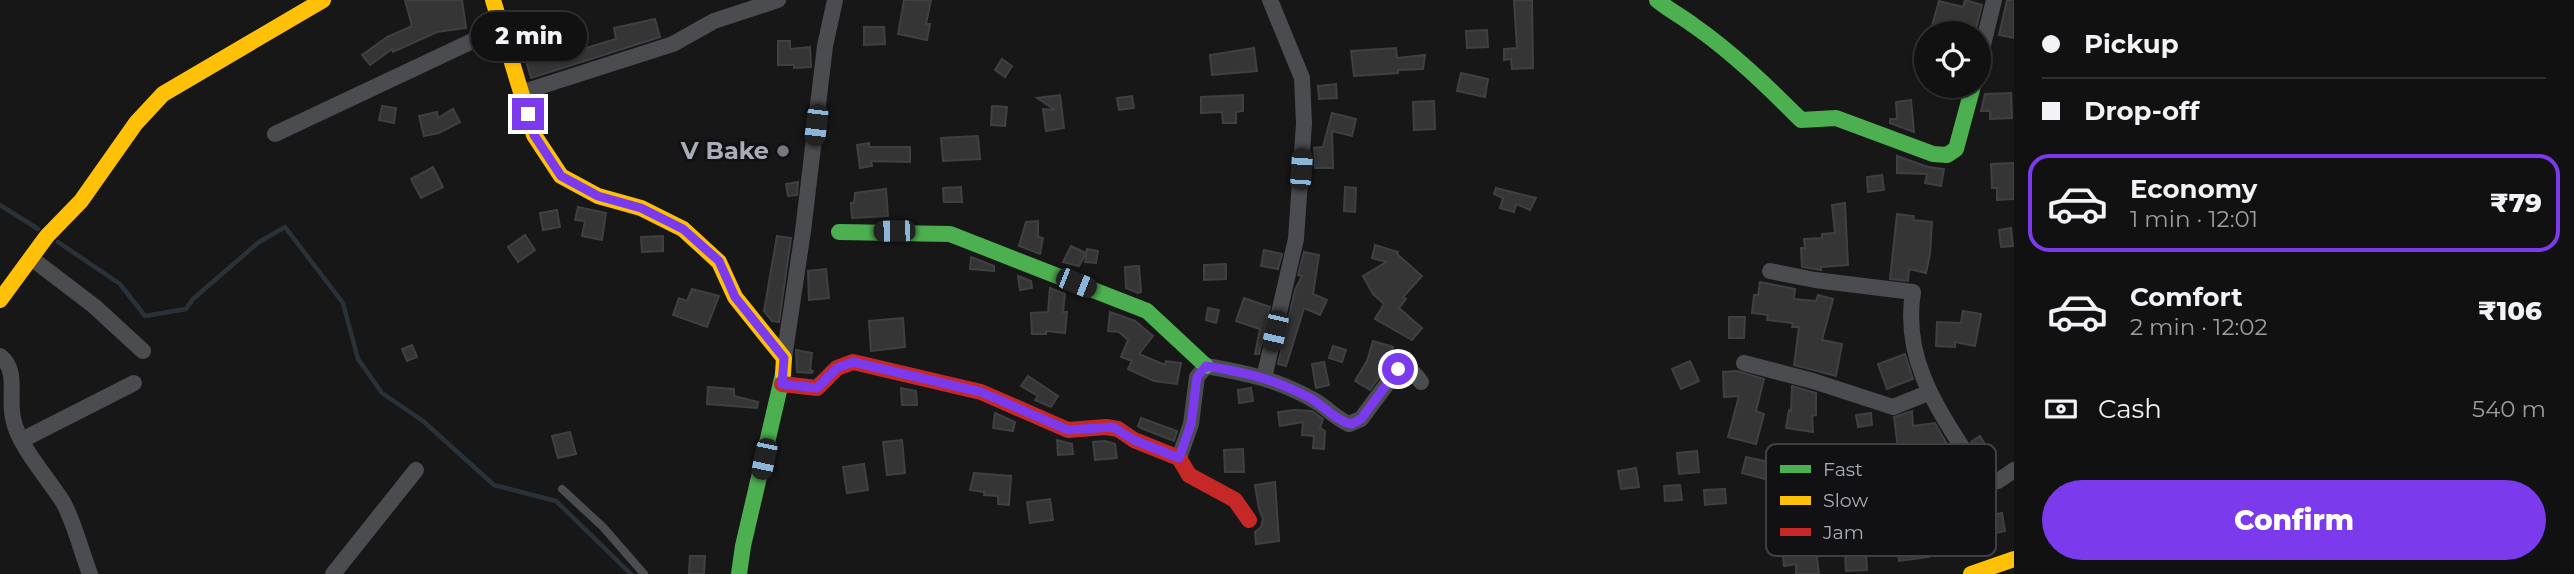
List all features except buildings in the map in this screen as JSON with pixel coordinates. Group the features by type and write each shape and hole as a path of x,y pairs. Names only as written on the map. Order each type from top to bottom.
{"street":[{"path":"0,300 47,236 81,201 136,123 163,94 323,0"},
{"path":"493,0 499,28 523,92 534,135 561,176 598,196 641,208 683,229 719,261 735,297 784,358"},
{"path":"523,92 673,44 714,21 778,0"},
{"path":"739,574 743,546 782,384 825,46 835,0"},
{"path":"1264,377 1296,239 1304,122 1302,78 1270,0"},
{"path":"1657,0 1673,14 1692,24 1762,81 1801,120 1836,118 1923,151 1947,155 1956,149 1970,98"},
{"path":"1989,21 1994,0"},
{"path":"275,134 499,28"},
{"path":"839,232 950,234 1147,311 1206,366 1264,377 1318,403 1352,424 1361,419 1398,369 1412,371 1421,382"},
{"path":"32,258 94,306 143,351"},
{"path":"1770,271 1815,280 1913,292 1909,314 1913,341 1928,393 1961,444"},
{"path":"0,356 9,365 13,418 22,440 64,505 90,574"},
{"path":"782,384 817,388 837,368 853,362 981,392 1068,430 1113,427 1134,440 1179,458 1189,474 1235,500 1248,520"},
{"path":"1744,363 1813,381 1893,407 1928,393"},
{"path":"1179,458 1191,424 1197,377 1206,366"},
{"path":"22,440 134,383"},
{"path":"333,574 416,470"},
{"path":"1996,481 2014,470"},
{"path":"1971,574 2014,559"}],"lane":[{"path":"562,489 603,527 644,574"}],"waterway":[{"path":"0,205 38,229"},
{"path":"58,242 120,284 145,316 186,309 193,299 259,242 285,227 343,303 358,359 382,393 423,421 494,485 556,501 631,574"}],"traffic: fast":[{"path":"1657,0 1722,46 1801,120 1836,118 1933,154 1947,155 1956,149 1970,98"},
{"path":"839,232 950,234 1147,311 1206,366"},
{"path":"739,574 743,546 783,374"}],"traffic: slow":[{"path":"0,300 47,236 81,201 136,123 163,94 323,0"},
{"path":"493,0 534,135 561,176 598,196 641,208 683,229 719,262 735,297 784,358 783,374"},
{"path":"1971,574 2014,559"}],"traffic: jam":[{"path":"782,384 817,388 837,368 853,362 981,392 1068,430 1106,427 1118,429 1134,440 1179,458 1189,475 1235,500 1249,520"}],"place":[{"name":"V Bake","path":"783,151"}],"route":[{"path":"528,114 534,135 561,176 598,196 641,208 683,229 719,261 735,297 784,358 782,384 817,388 837,368 853,362 981,392 1068,430 1113,427 1134,440 1179,458 1191,424 1197,377 1200,370 1206,366 1253,373 1286,386 1318,403 1348,424 1361,419 1398,369"}]}
